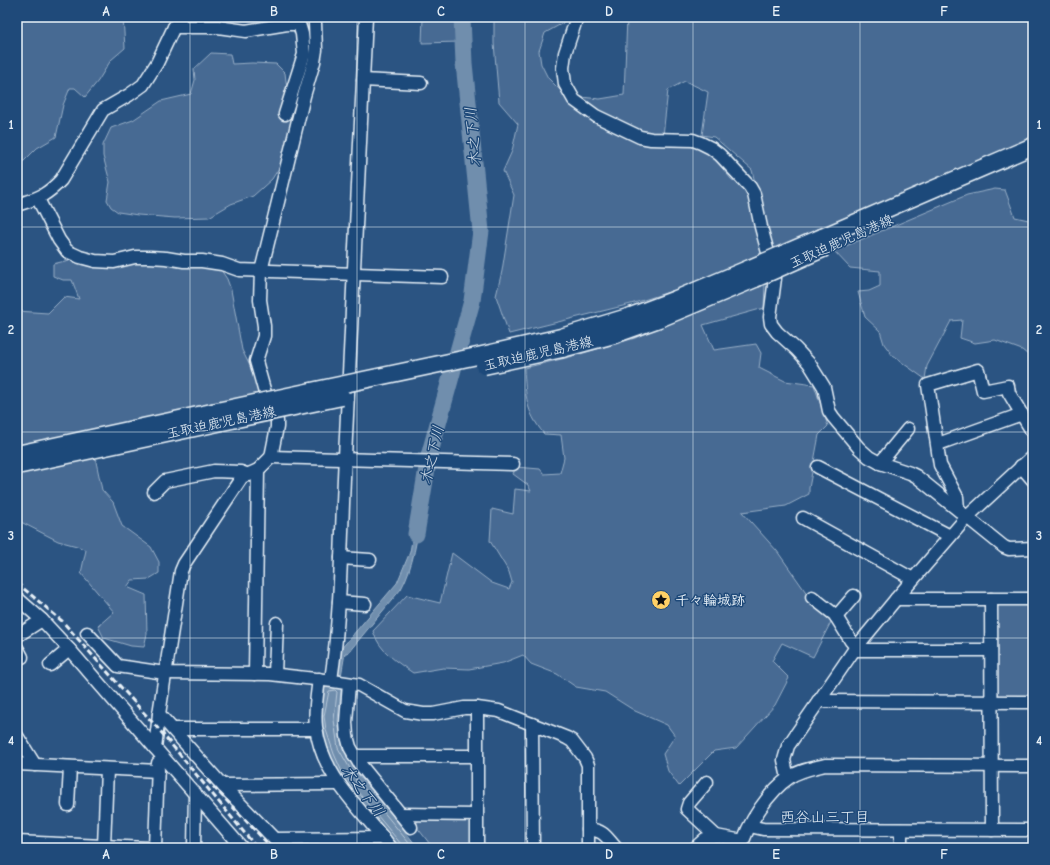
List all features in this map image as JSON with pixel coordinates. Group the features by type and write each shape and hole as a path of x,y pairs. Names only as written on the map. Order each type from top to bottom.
{"main road":[{"name":"玉取迫鹿児島港線","path":"17,466 47,454 184,424 232,420 561,343 631,316 753,273 1033,146"},
{"name":"玉取迫鹿児島港線","path":"824,242 1033,158"},
{"name":"玉取迫鹿児島港線","path":"184,424 212,412 482,356 561,343"},
{"name":"玉取迫鹿児島港線","path":"17,454 47,454"}],"street":[{"path":"17,205 38,199 52,189 61,180 103,110 143,85 157,63 174,27 181,17"},
{"path":"366,17 355,275 336,649 347,736 354,756 411,827"},
{"path":"576,17 565,53 563,68 565,84 574,100 596,116 640,137 651,139 693,140 701,143 711,148 720,156 750,187 754,194 761,227 775,278 770,317 772,324 777,332 796,349 819,379 824,387 829,411 859,448 869,457 880,463 910,473 1004,547 1033,548"},
{"path":"154,848 159,714 181,571 184,564 242,477 253,472 271,457 277,427 278,421 264,393 256,361 264,336 260,300 261,271 304,96 314,62 316,50 315,23"},
{"path":"174,27 218,27 246,31 287,24 299,24 302,34 304,54 285,114"},
{"path":"363,80 421,83"},
{"path":"38,199 59,240 67,251 80,257 95,261 114,262 135,258 155,257 222,264 239,270 442,277"},
{"path":"962,513 958,497 940,465 928,385 978,370 983,391 1008,386 1009,392 1032,430"},
{"path":"276,416 349,400"},
{"path":"938,444 1022,414"},
{"path":"880,463 908,429"},
{"path":"788,778 784,760 788,746 855,648 950,536 962,513 1033,456"},
{"path":"271,457 513,464"},
{"path":"1021,466 1033,480"},
{"path":"818,467 950,536"},
{"path":"154,492 165,481 214,472 253,472"},
{"path":"253,472 255,674"},
{"path":"803,518 913,580"},
{"path":"341,558 370,560"},
{"path":"812,596 836,617 855,648"},
{"path":"836,617 854,596"},
{"path":"17,598 42,620 69,649 242,848"},
{"path":"896,599 1033,599"},
{"path":"991,599 992,830"},
{"path":"338,602 365,604"},
{"path":"17,636 42,620"},
{"path":"275,674 277,623"},
{"path":"87,633 118,666 165,673 275,674 359,685 405,711 422,714 433,714 464,708 499,711 572,741 585,758 588,765 588,848"},
{"path":"855,648 991,650"},
{"path":"50,665 69,649"},
{"path":"319,679 316,704 316,729 325,762 338,784 391,848"},
{"path":"818,701 1033,702"},
{"path":"477,708 477,848"},
{"path":"159,714 222,785 283,848"},
{"path":"532,724 533,848"},
{"path":"173,729 316,729"},
{"path":"17,736 35,765"},
{"path":"354,756 477,756"},
{"path":"17,764 158,771"},
{"path":"707,782 689,803 687,809 716,836 742,845 750,826 765,802 788,778 807,769 825,766 1033,766"},
{"path":"68,805 70,767"},
{"path":"104,846 107,769"},
{"path":"222,785 338,784"},
{"path":"194,848 195,794"},
{"path":"400,814 477,815"},
{"path":"750,826 763,829 1033,830"},
{"path":"588,829 603,832 616,848"},
{"path":"901,830 901,848"},
{"path":"695,848 705,839 716,836"},
{"path":"274,839 383,838"},
{"path":"17,842 146,848"}],"shaded area":[{"path":"17,17 123,17 125,48 111,60 98,81 85,97 75,88 70,88 63,105 56,137 37,148 17,166"},
{"path":"423,17 457,17 460,42 422,43"},
{"path":"494,17 564,17 563,23 545,33 539,51 541,64 548,78 563,93 573,107 621,132 699,145 709,151 731,179 749,192 763,255 669,292 631,304 509,334 496,296 502,271 514,195 503,171 512,151 518,124 499,102 494,43"},
{"path":"627,17 1033,17 1033,137 771,252 752,170 714,137 702,135 708,92 685,81 668,90 663,136 640,132 629,128 609,118 581,97 600,99 624,95"},
{"path":"211,53 230,54 232,64 276,64 285,73 291,122 284,160 272,179 253,196 231,204 209,217 175,218 118,212 111,207 107,200 110,182 103,156 103,145 111,128 133,120 161,101 191,94 195,80 194,69"},
{"path":"995,189 1005,190 1015,217 1033,221 1033,359 1022,350 995,340 975,343 960,338 962,320 951,321 927,366 925,379 893,356 884,344 880,331 865,317 858,292 869,291 880,286 880,271 850,268 834,251 967,195"},
{"path":"73,259 146,261 219,267 227,279 231,290 242,350 253,372 260,397 17,447 17,311 48,313 64,297 79,299 72,280 63,280 53,276 53,264"},
{"path":"765,282 764,308 703,325 714,350 756,344 761,353 759,368 785,381 814,385 828,426 819,435 809,494 786,506 742,512 777,551 810,598 833,618 813,657 782,643 772,661 789,678 775,705 736,748 714,751 679,786 668,771 663,754 675,736 667,725 635,711 605,692 576,687 557,674 531,664 523,655 503,663 469,669 443,668 413,673 384,650 373,631 407,595 440,603 452,553 492,583 509,589 512,582 509,572 490,541 492,509 513,514 515,489 531,491 528,485 513,474 516,467 540,469 544,474 560,473 564,458 561,435 544,434 533,418 526,396 524,368 570,357 635,338 670,321"},
{"path":"95,457 102,490 113,502 122,526 151,547 159,562 159,573 149,579 132,580 127,587 146,595 147,634 144,647 131,646 104,638 98,626 114,612 81,573 86,550 58,541 17,520 17,473"},
{"path":"1000,604 1033,604 1033,697 1001,698 996,694 997,608"},
{"path":"418,819 469,819 472,822 472,848 433,848 416,826"}],"water":[{"path":"417,511 421,511 409,571 401,589 348,653 345,653 339,688 341,689 338,720 342,746 358,774 418,848 399,848 339,776 330,756 322,731 320,717 324,686 340,650 397,583 410,552"}],"waterway":[{"name":"木之下川","path":"416,534 429,456 472,301 481,231 464,63 462,17"}],"railway":[{"path":"17,583 62,621 161,732 257,848"},
{"path":"207,780 272,848"}],"place":[{"name":"千々輪城跡","path":"661,600"}],"district":[{"name":"西谷山三丁目","path":"825,817"}]}
